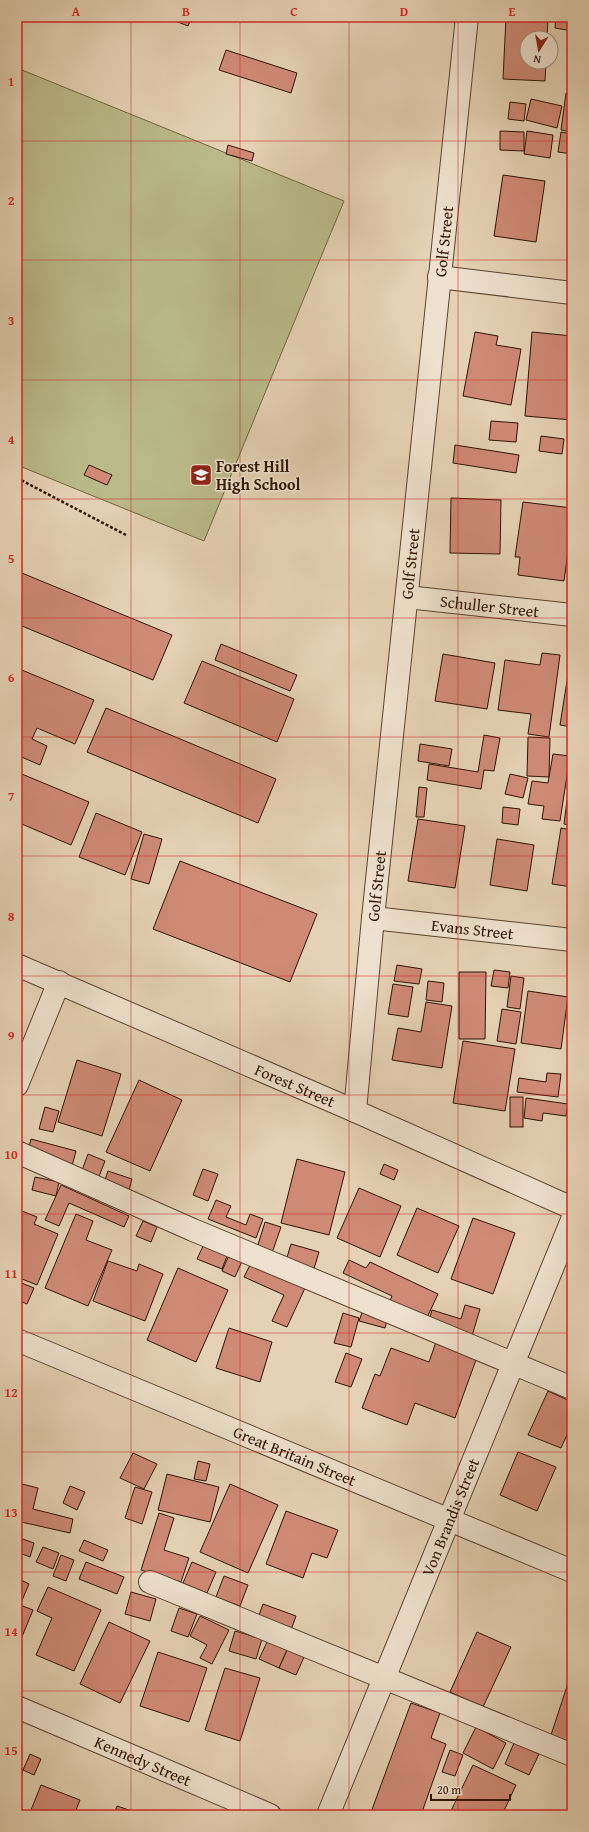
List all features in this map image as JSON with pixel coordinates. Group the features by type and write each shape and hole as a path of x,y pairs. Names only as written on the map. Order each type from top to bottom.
{"street":[{"name":"Golf Street","path":"355,1111 373,918 467,17"},
{"path":"439,277 572,293"},
{"name":"Schuller Street","path":"407,597 572,615"},
{"name":"Evans Street","path":"373,918 572,940"},
{"name":"Forest Street","path":"17,965 355,1111 572,1208"},
{"path":"17,1085 59,982"},
{"path":"17,1152 193,1230 572,1388"},
{"name":"Von Brandis Street","path":"328,1815 450,1521 572,1220"},
{"name":"Great Britain Street","path":"17,1340 572,1571"},
{"path":"150,1582 385,1677 572,1755"},
{"name":"Kennedy Street","path":"17,1707 270,1815"}],"path":[{"path":"17,478 126,535"}],"green space":[{"path":"17,68 344,201 204,541 17,465"}],"building":[{"path":"192,17 188,26 168,18"},
{"path":"506,17 548,19 547,30 519,30 519,70 546,70 545,81 503,79"},
{"path":"556,17 572,17 572,31 555,28"},
{"path":"226,50 297,73 291,93 219,70"},
{"path":"566,93 572,94 572,132 561,130"},
{"path":"531,99 562,106 557,128 526,120"},
{"path":"510,102 526,104 524,121 508,119"},
{"path":"500,131 524,132 524,151 500,150"},
{"path":"527,131 553,135 550,158 524,154"},
{"path":"561,132 572,134 572,154 558,152"},
{"path":"228,145 254,153 252,161 226,154"},
{"path":"503,175 545,181 536,242 494,236"},
{"path":"475,332 498,336 496,345 521,349 511,405 463,396"},
{"path":"532,332 572,336 572,420 525,416"},
{"path":"491,421 518,423 516,442 489,440"},
{"path":"541,436 564,439 562,454 539,451"},
{"path":"455,445 519,455 516,473 453,463"},
{"path":"89,465 112,475 107,485 84,475"},
{"path":"451,498 501,500 500,554 450,553"},
{"path":"523,502 572,508 572,521 564,581 518,575 520,557 515,557"},
{"path":"572,525 572,559 567,559"},
{"path":"17,571 172,635 153,680 17,624"},
{"path":"221,644 297,675 290,691 215,660"},
{"path":"542,653 560,655 549,737 528,734 531,714 498,710 505,660 540,665"},
{"path":"443,654 495,663 487,709 435,701"},
{"path":"202,661 294,699 277,742 184,703"},
{"path":"17,668 94,700 75,744 37,728 32,739 47,746 40,765 17,755 17,734 22,722 17,720"},
{"path":"569,668 572,669 572,727 560,725"},
{"path":"106,708 276,779 258,823 87,752"},
{"path":"484,735 500,738 494,771 484,770 481,789 427,780 429,764 478,772"},
{"path":"528,737 550,738 549,777 527,776"},
{"path":"420,744 452,749 449,766 418,761"},
{"path":"553,754 570,756 560,821 542,819 544,806 528,804 532,781 548,783"},
{"path":"17,772 89,802 71,845 17,822"},
{"path":"510,774 528,778 523,798 505,794"},
{"path":"419,787 427,788 424,817 416,817"},
{"path":"567,800 572,801 572,826 564,824"},
{"path":"503,807 520,809 518,825 502,823"},
{"path":"96,813 142,832 125,875 79,857"},
{"path":"418,819 465,826 455,888 408,881"},
{"path":"561,828 572,830 572,887 552,884"},
{"path":"144,834 162,839 149,884 131,879"},
{"path":"497,839 534,845 527,891 490,885"},
{"path":"180,861 317,914 290,982 153,929"},
{"path":"397,965 422,969 419,984 394,981"},
{"path":"494,970 510,972 508,988 491,986"},
{"path":"459,972 486,972 485,1039 459,1039"},
{"path":"511,976 524,978 520,1009 507,1007"},
{"path":"428,981 444,983 442,1002 426,1000"},
{"path":"393,984 413,987 408,1017 388,1014"},
{"path":"528,991 568,997 561,1049 521,1043"},
{"path":"426,1002 452,1006 442,1068 392,1060 398,1028 421,1032"},
{"path":"502,1009 521,1012 516,1044 497,1041"},
{"path":"463,1041 515,1049 505,1111 453,1103"},
{"path":"77,1060 121,1074 102,1136 58,1122"},
{"path":"547,1073 561,1074 558,1097 517,1092 519,1078 546,1082"},
{"path":"139,1080 182,1100 150,1171 106,1152"},
{"path":"510,1097 523,1097 523,1127 510,1127"},
{"path":"526,1098 568,1104 566,1116 543,1113 542,1121 524,1118"},
{"path":"45,1107 59,1111 53,1132 39,1129"},
{"path":"31,1139 76,1151 72,1166 27,1154"},
{"path":"88,1154 105,1161 98,1179 81,1173"},
{"path":"297,1159 345,1172 329,1235 281,1223"},
{"path":"384,1164 398,1170 394,1180 380,1174"},
{"path":"203,1169 218,1174 208,1201 193,1195"},
{"path":"108,1171 132,1179 128,1194 103,1186"},
{"path":"35,1177 59,1182 56,1196 32,1190"},
{"path":"61,1185 129,1216 124,1227 69,1203 59,1226 45,1220"},
{"path":"359,1188 401,1206 380,1257 337,1238"},
{"path":"216,1200 231,1206 226,1217 246,1225 250,1214 263,1219 256,1238 208,1219"},
{"path":"417,1208 459,1226 438,1273 397,1255"},
{"path":"17,1209 37,1217 34,1224 58,1234 37,1285 17,1277"},
{"path":"76,1214 93,1221 86,1240 112,1250 88,1306 45,1288"},
{"path":"473,1218 515,1233 493,1294 451,1279"},
{"path":"143,1221 157,1227 151,1242 136,1236"},
{"path":"265,1222 281,1227 272,1253 257,1248"},
{"path":"291,1244 319,1252 313,1272 285,1264"},
{"path":"203,1246 227,1256 222,1269 197,1259"},
{"path":"230,1253 243,1259 235,1277 222,1271"},
{"path":"349,1260 366,1268 370,1262 438,1294 425,1322 388,1305 392,1296 343,1273"},
{"path":"108,1261 137,1271 139,1264 163,1274 145,1321 93,1301"},
{"path":"251,1263 305,1288 287,1327 272,1321 284,1295 244,1277"},
{"path":"178,1268 228,1290 196,1362 147,1340"},
{"path":"19,1282 34,1288 27,1304 17,1300 17,1287"},
{"path":"465,1305 480,1309 472,1336 428,1324 432,1310 461,1319"},
{"path":"363,1310 388,1317 385,1328 359,1321"},
{"path":"343,1313 359,1318 351,1347 334,1343"},
{"path":"229,1328 272,1342 260,1382 216,1368"},
{"path":"436,1342 477,1357 455,1418 415,1403 407,1425 362,1408 375,1374 380,1376 391,1348 429,1362"},
{"path":"346,1353 362,1359 351,1387 335,1382"},
{"path":"548,1391 572,1402 572,1424 561,1448 528,1435"},
{"path":"518,1452 556,1467 537,1511 500,1495"},
{"path":"133,1453 157,1464 144,1489 120,1478"},
{"path":"198,1461 210,1464 206,1481 194,1479"},
{"path":"167,1474 219,1487 210,1522 158,1510"},
{"path":"22,1484 38,1488 33,1509 73,1519 70,1533 17,1521 17,1503"},
{"path":"230,1484 278,1505 248,1573 200,1552"},
{"path":"70,1486 85,1492 77,1510 63,1503"},
{"path":"135,1487 152,1492 142,1524 125,1518"},
{"path":"286,1511 338,1530 327,1558 312,1553 303,1578 266,1564"},
{"path":"159,1513 174,1518 164,1550 189,1558 181,1582 141,1570"},
{"path":"17,1537 34,1543 30,1557 17,1552"},
{"path":"84,1540 108,1550 103,1561 79,1551"},
{"path":"43,1547 59,1553 53,1569 36,1562"},
{"path":"61,1555 74,1560 66,1581 53,1576"},
{"path":"86,1562 124,1577 117,1594 79,1579"},
{"path":"192,1562 216,1572 207,1593 183,1583"},
{"path":"224,1576 248,1585 240,1606 216,1597"},
{"path":"17,1578 29,1584 20,1605 33,1610 19,1644 17,1644"},
{"path":"48,1587 101,1610 74,1671 36,1655 52,1618 37,1611"},
{"path":"131,1592 156,1599 150,1621 125,1614"},
{"path":"263,1604 296,1616 291,1630 258,1618"},
{"path":"179,1608 197,1614 188,1637 171,1631"},
{"path":"200,1616 229,1630 212,1664 200,1658 207,1645 190,1636"},
{"path":"109,1622 150,1641 120,1703 80,1684"},
{"path":"235,1631 262,1639 256,1659 229,1651"},
{"path":"477,1632 511,1647 483,1707 450,1692"},
{"path":"268,1640 288,1648 279,1668 259,1659"},
{"path":"288,1648 305,1655 296,1675 279,1668"},
{"path":"158,1652 207,1668 189,1722 140,1706"},
{"path":"225,1668 260,1678 240,1741 205,1730"},
{"path":"569,1680 572,1681 572,1745 550,1738"},
{"path":"411,1703 440,1713 431,1738 446,1744 421,1815 370,1815"},
{"path":"476,1727 506,1743 493,1769 463,1753"},
{"path":"514,1743 539,1754 529,1775 505,1764"},
{"path":"450,1750 463,1755 455,1776 442,1772"},
{"path":"30,1754 41,1759 34,1775 23,1770"},
{"path":"473,1765 516,1785 502,1815 449,1815"},
{"path":"17,1768 23,1770 17,1786"},
{"path":"41,1785 80,1800 74,1815 29,1815"},
{"path":"117,1806 141,1814 141,1815 114,1815"}],"place":[{"name":"Forest Hill High School","path":"201,475"}]}
